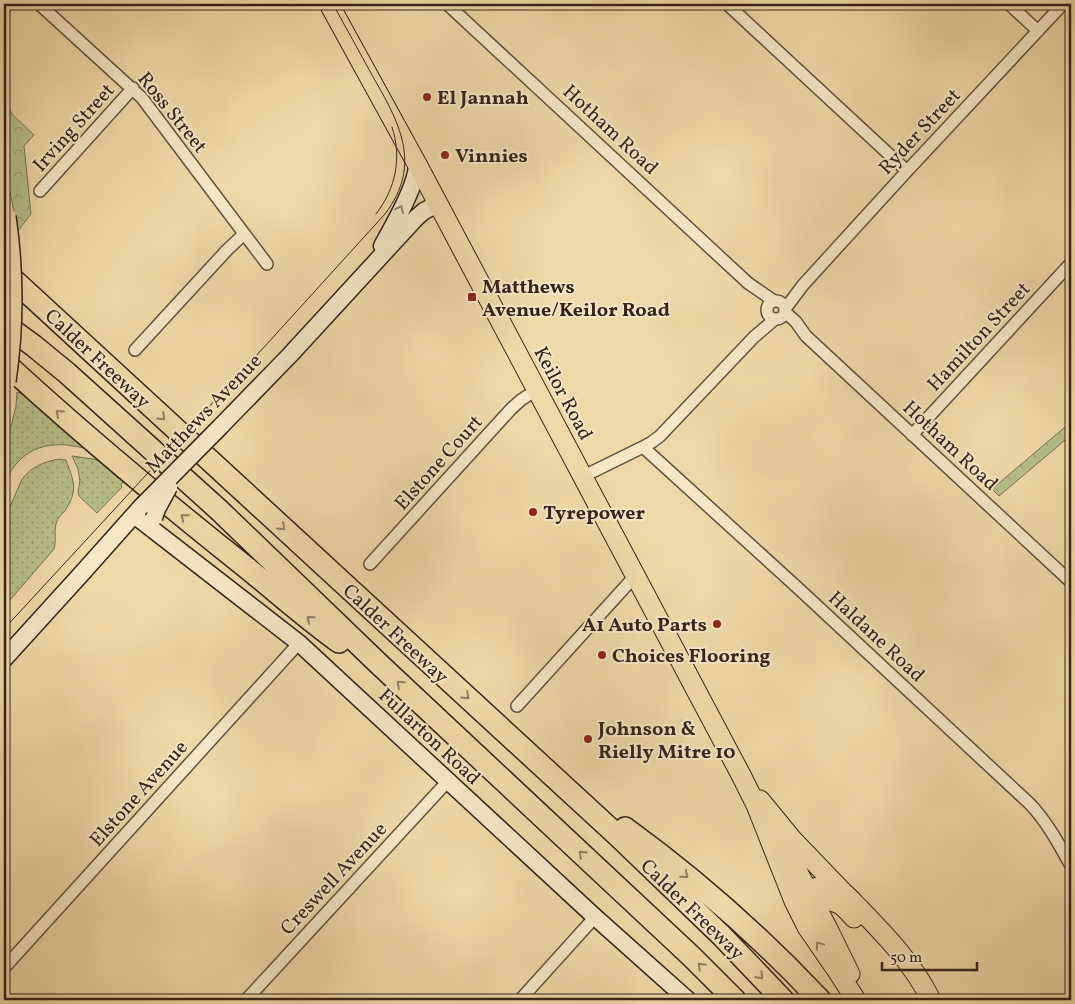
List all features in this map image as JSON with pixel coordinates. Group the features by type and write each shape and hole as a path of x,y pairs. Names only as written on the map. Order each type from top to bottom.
{"highway":[{"path":"4,214 8,236 12,292 10,348 4,377 81,432 338,642 380,665"},
{"name":"Calder Freeway","path":"4,271 618,836 721,935 783,1000"},
{"name":"Calder Freeway","path":"4,324 67,373 212,504 380,665 691,956 735,1000"},
{"path":"548,772 656,850 766,945 820,1000"}],"main road":[{"name":"Keilor Road","path":"329,4 417,164 741,775 802,899 828,929 860,1000"},
{"path":"370,268 408,194 416,175 417,164"},
{"name":"Matthews Avenue","path":"4,659 137,511 290,355 418,216 438,204"},
{"path":"156,526 158,506 180,468"},
{"name":"Fullarton Road","path":"137,511 299,643 595,917 688,1000"},
{"path":"741,775 792,840 879,928 904,957 931,1000"},
{"path":"802,899 819,886 827,885 845,894"},
{"name":"Keilor Road","path":"802,899 807,926 856,1000"},
{"path":"802,899 837,903 846,910 897,968 917,1000"},
{"path":"828,929 835,919 842,917 856,920"}],"street":[{"name":"Ross Street","path":"39,4 133,88 148,104 267,264"},
{"name":"Hotham Road","path":"448,4 1071,582"},
{"path":"727,4 907,171"},
{"path":"1009,4 1038,31"},
{"name":"Ryder Street","path":"582,477 652,442 667,429 1063,4"},
{"name":"Irving Street","path":"40,191 133,88"},
{"path":"135,350 244,234"},
{"name":"Hamilton Street","path":"912,435 1071,263"},
{"name":"Elstone Court","path":"370,564 512,409 536,390"},
{"name":"Haldane Road","path":"643,447 1030,804 1048,826 1071,866"},
{"path":"516,706 635,576"},
{"name":"Elstone Avenue","path":"4,968 299,643"},
{"name":"Creswell Avenue","path":"246,1000 448,781"},
{"path":"520,1000 595,917"}],"green space":[{"path":"4,99 12,114 34,135 24,146 31,214 18,231 4,164"},
{"path":"17,392 25,395 100,453 80,447 61,445 39,448 30,452 14,466 4,487 4,454 16,406"},
{"path":"1071,422 1071,435 999,496 992,489"},
{"path":"72,456 93,459 109,464 126,478 121,485 122,487 97,513 79,496 80,481 78,469"},
{"path":"59,459 66,460 73,479 74,490 70,502 56,524 54,549 4,607 4,521 21,481 28,472 37,466"}],"tram line":[{"path":"4,629 385,214 396,196 403,178 405,160 398,126 382,92 333,4"},
{"path":"376,214 388,194 395,172 397,150 392,127"}],"place":[{"name":"El Jannah","path":"427,97"},
{"name":"Vinnies","path":"445,155"},
{"name":"Matthews Avenue/Keilor Road","path":"472,297"},
{"name":"Tyrepower","path":"533,512"},
{"name":"A1 Auto Parts","path":"717,624"},
{"name":"Choices Flooring","path":"602,655"},
{"name":"Johnson & Rielly Mitre 10","path":"588,739"}]}
